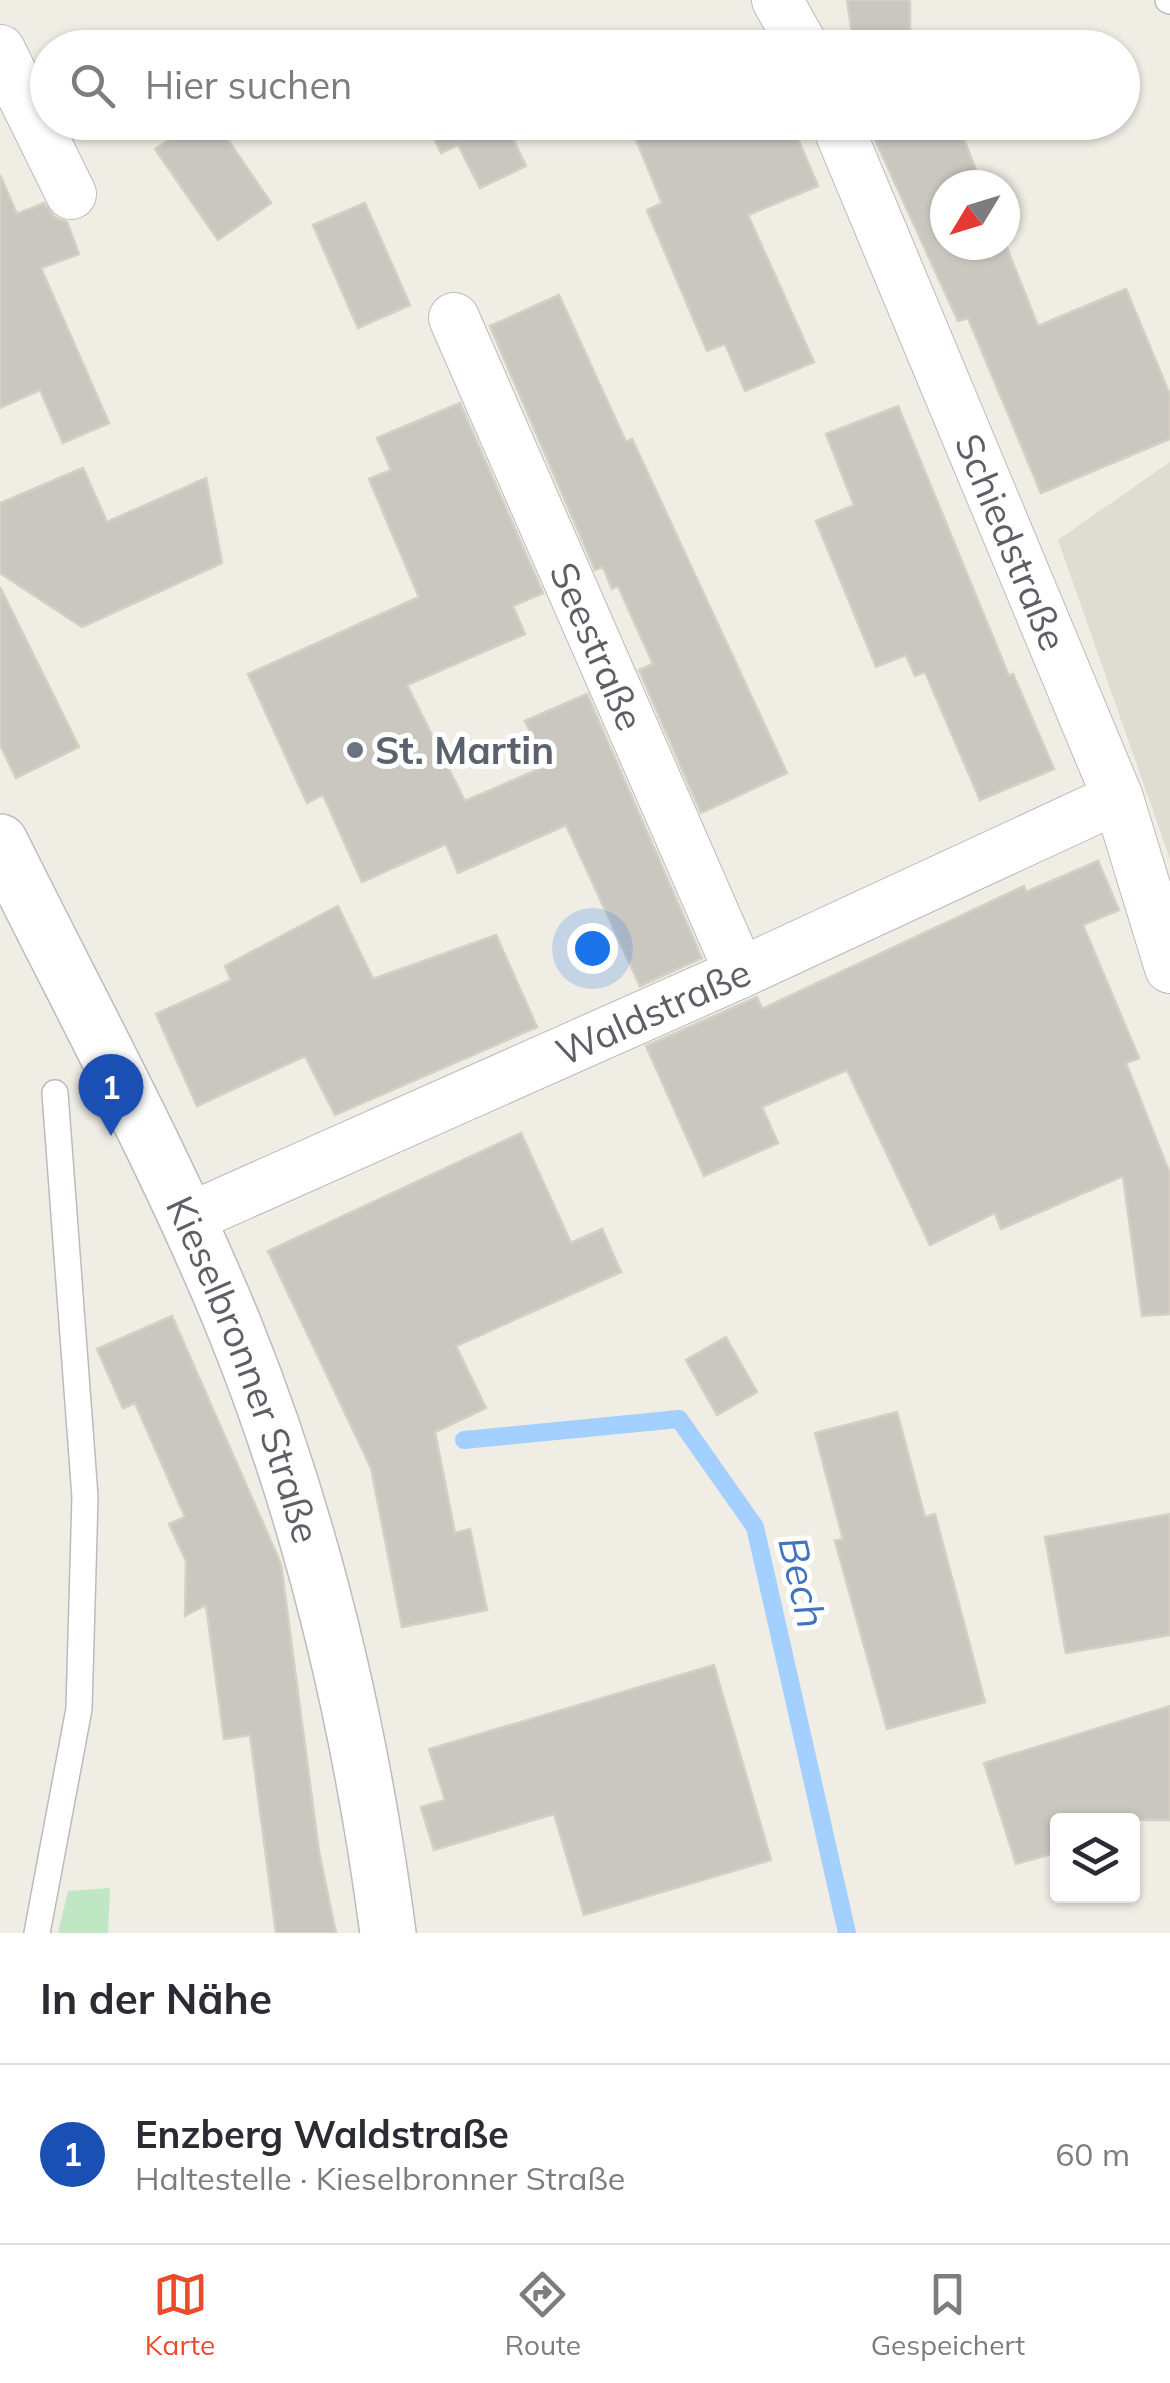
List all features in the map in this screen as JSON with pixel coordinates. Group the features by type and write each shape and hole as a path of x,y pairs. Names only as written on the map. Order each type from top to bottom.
{"main road":[{"name":"Kieselbronner Straße","path":"0,842 187,1219 283,1458 322,1586 388,1933"}],"street":[{"path":"777,0 794,30"},
{"path":"0,50 30,110"},
{"path":"45,140 72,194"},
{"name":"Schiedstraße","path":"844,140 1118,798 1170,968"},
{"name":"Seestraße","path":"454,318 740,973"},
{"name":"Waldstraße","path":"187,1219 740,973 1118,798"}],"lane":[{"path":"38,1933 79,1710 84,1497 55,1093"}],"shaded area":[{"path":"1170,462 1170,859 1058,540"}],"green space":[{"path":"110,1888 108,1933 58,1933 68,1891"}],"building":[{"path":"847,0 910,0 910,30 851,30"},
{"path":"168,140 228,140 271,203 218,240 155,149"},
{"path":"435,140 514,140 526,166 480,188 458,145 441,153"},
{"path":"636,140 799,140 818,186 748,215 814,362 745,391 725,344 707,351 647,210 662,203"},
{"path":"875,140 964,140 976,170 930,170 930,260"},
{"path":"0,175 17,214 44,203 54,217 67,222 79,254 41,268 109,423 63,443 40,390 0,408"},
{"path":"365,203 410,305 358,328 313,225"},
{"path":"930,260 1012,260 1038,326 1126,289 1170,395 1170,439 1041,493 968,318 958,321"},
{"path":"559,295 626,442 632,439 787,773 701,813 639,670 653,664 618,586 612,589 603,567 595,570 490,326"},
{"path":"460,403 543,593 513,606 525,634 407,685 465,801 546,766 525,721 587,694 702,958 640,986 566,825 458,873 446,844 362,882 323,795 307,803 248,674 419,597 369,479 391,470 377,438"},
{"path":"898,406 1009,676 1013,674 1054,769 980,800 925,672 915,676 906,655 876,667 816,521 854,505 826,434"},
{"path":"83,468 107,522 206,478 222,563 82,627 0,573 0,503"},
{"path":"0,587 79,747 16,778 0,745"},
{"path":"1098,861 1119,910 1083,925 1139,1058 1126,1063 1170,1174 1170,1314 1142,1316 1123,1176 1001,1229 995,1213 930,1245 847,1070 762,1107 778,1143 704,1176 646,1046 757,997 762,1009 1024,886 1026,892"},
{"path":"338,906 373,979 496,935 537,1027 335,1115 305,1056 197,1106 156,1014 231,980 225,966"},
{"path":"521,1133 571,1243 602,1229 621,1272 456,1346 486,1408 435,1432 455,1533 470,1529 487,1610 402,1627 371,1468 268,1251"},
{"path":"172,1316 281,1564 319,1852 336,1933 276,1933 250,1735 224,1739 206,1605 185,1616 186,1561 169,1524 185,1517 135,1403 123,1408 97,1349"},
{"path":"726,1337 757,1392 717,1415 686,1360"},
{"path":"897,1412 925,1517 935,1514 985,1702 887,1729 835,1541 843,1539 815,1433"},
{"path":"1170,1514 1170,1635 1066,1653 1045,1537"},
{"path":"714,1665 771,1860 584,1915 554,1814 434,1850 421,1807 445,1800 429,1749"},
{"path":"1170,1706 1170,1820 1140,1820 1140,1813 1050,1813 1050,1854 1016,1864 984,1763"}],"waterway":[{"name":"Bech","path":"464,1440 679,1419 755,1527 847,1933"}],"place":[{"name":"St. Martin","path":"355,750"},
{"name":"Enzberg Waldstraße","path":"111,1136"}]}
